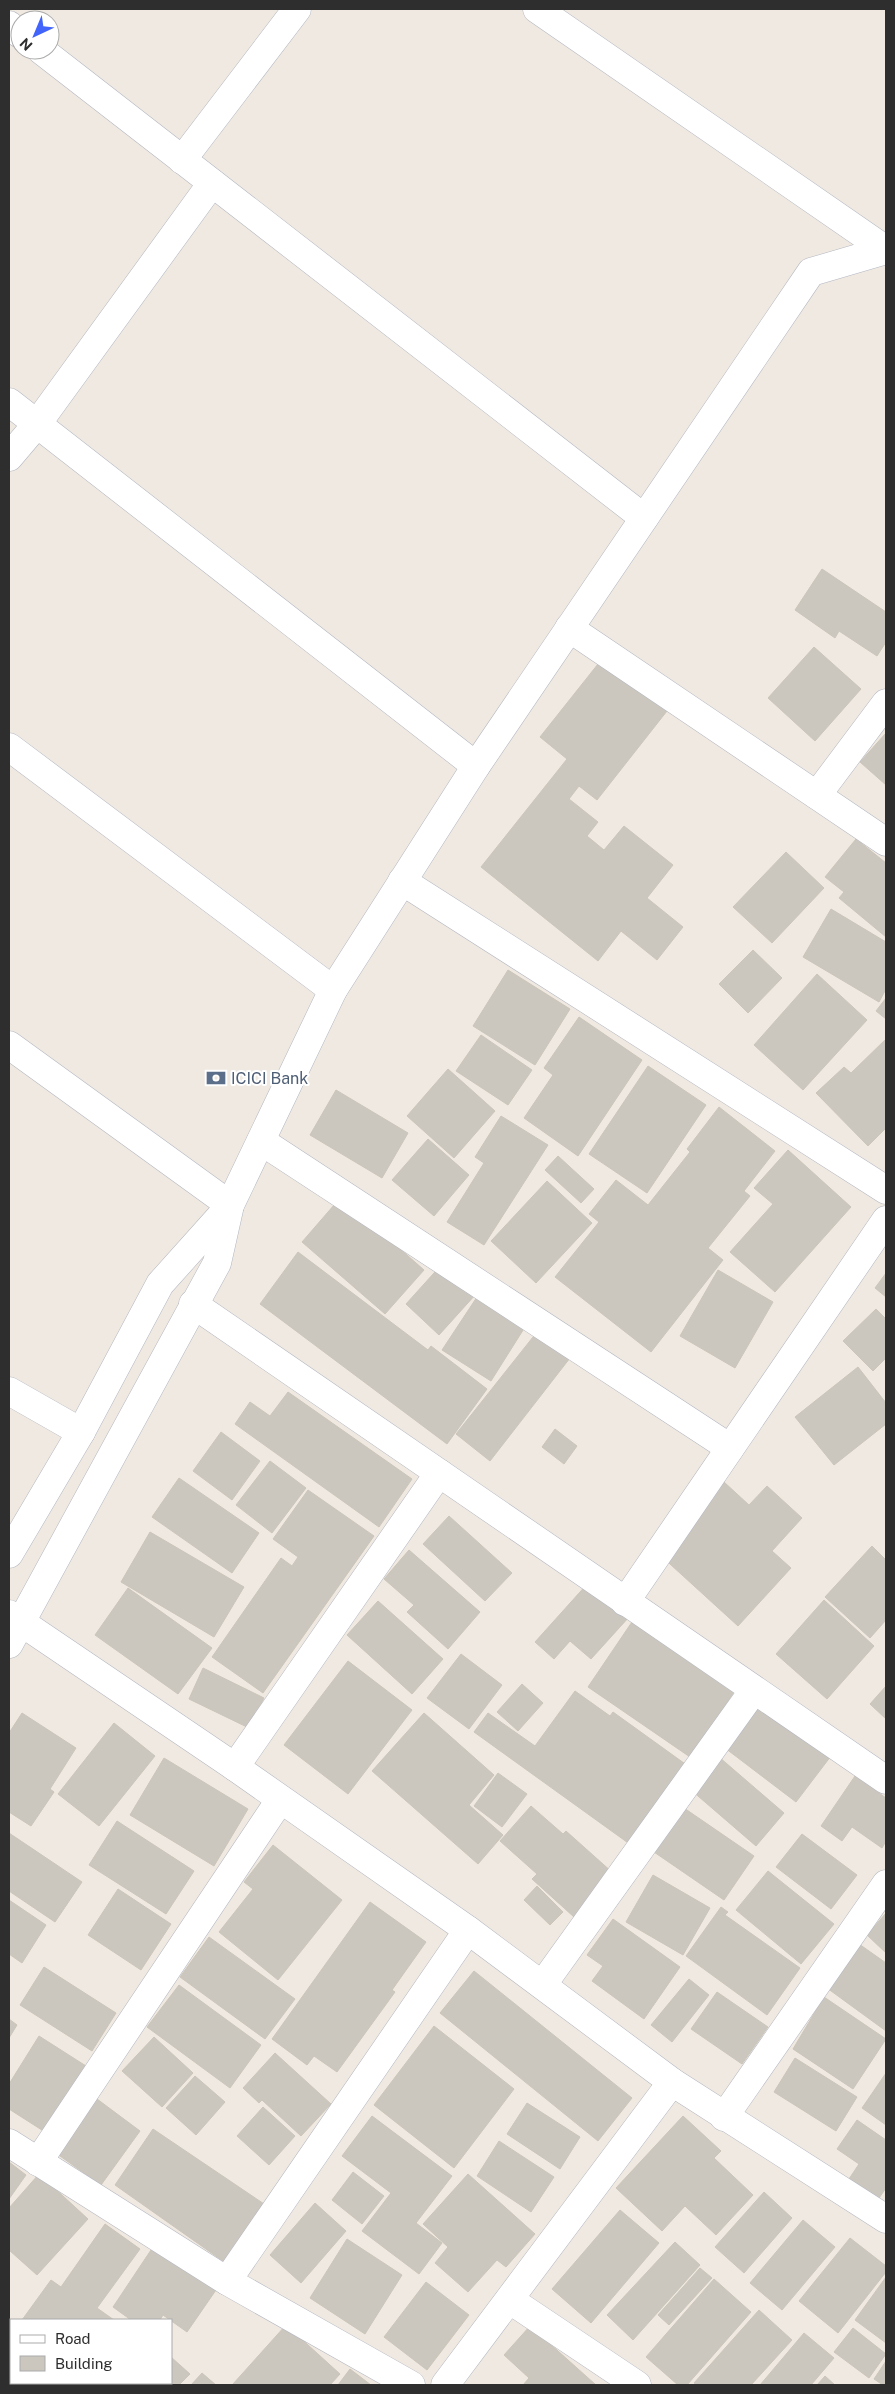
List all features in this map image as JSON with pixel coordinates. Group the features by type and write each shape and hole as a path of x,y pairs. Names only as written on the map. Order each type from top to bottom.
{"street":[{"path":"182,160 297,9"},
{"path":"537,9 886,250"},
{"path":"53,60 644,518"},
{"path":"9,458 37,424 212,183"},
{"path":"886,250 811,272 476,766 402,881 333,990 230,1205 217,1263 13,1627 235,1768 468,1930 672,2082 886,2219"},
{"path":"9,402 476,766"},
{"path":"569,628 886,842"},
{"path":"817,795 886,703"},
{"path":"9,747 333,990"},
{"path":"402,881 886,1190"},
{"path":"9,1045 230,1205"},
{"path":"261,1140 730,1448"},
{"path":"9,1554 81,1432 160,1284 230,1205"},
{"path":"625,1602 886,1220"},
{"path":"193,1304 886,1780"},
{"path":"9,1391 81,1432"},
{"path":"235,1768 439,1473"},
{"path":"542,1984 754,1690"},
{"path":"38,2162 280,1800"},
{"path":"724,2117 886,1884"},
{"path":"227,2281 468,1930"},
{"path":"445,2385 672,2082"},
{"path":"9,2143 227,2281 411,2385"},
{"path":"510,2300 637,2385"}],"building":[{"path":"822,569 886,612 886,642 877,656 839,631 835,638 795,610"},
{"path":"814,647 861,689 815,741 768,698"},
{"path":"602,659 667,711 597,800 579,786 569,799 598,822 587,836 604,850 624,826 673,865 647,898 683,927 657,960 621,931 598,961 481,867 567,759 540,737"},
{"path":"886,733 886,785 860,762"},
{"path":"856,839 886,863 886,937 839,898 844,892 825,877"},
{"path":"786,852 824,888 772,943 733,907"},
{"path":"831,909 886,942 886,989 879,1002 803,957"},
{"path":"753,950 782,978 748,1013 719,984"},
{"path":"508,970 570,1009 535,1065 473,1026"},
{"path":"817,974 867,1020 803,1090 754,1045"},
{"path":"886,998 886,1019 876,1011"},
{"path":"579,1017 642,1060 578,1156 524,1118 553,1075 544,1068"},
{"path":"481,1035 532,1070 508,1105 456,1071"},
{"path":"886,1039 886,1128 868,1146 816,1093 844,1067 851,1073"},
{"path":"648,1066 706,1105 647,1193 589,1154"},
{"path":"448,1069 495,1111 454,1158 407,1116"},
{"path":"336,1090 408,1133 382,1178 310,1135"},
{"path":"719,1107 775,1151 744,1191 750,1196 708,1248 723,1260 651,1352 555,1277 599,1222 589,1214 616,1180 648,1205 690,1152 687,1149"},
{"path":"501,1116 548,1145 484,1245 447,1222 484,1163 475,1157"},
{"path":"428,1139 469,1175 434,1216 392,1180"},
{"path":"788,1150 851,1207 775,1292 730,1252 773,1204 754,1188"},
{"path":"558,1156 594,1189 581,1203 545,1170"},
{"path":"547,1181 592,1223 536,1283 491,1241"},
{"path":"341,1197 424,1270 385,1314 302,1242"},
{"path":"298,1252 428,1350 431,1346 487,1389 447,1444 260,1304"},
{"path":"443,1263 476,1294 439,1335 406,1304"},
{"path":"718,1270 773,1302 735,1368 680,1336"},
{"path":"886,1273 886,1297 875,1288"},
{"path":"477,1297 525,1327 491,1381 442,1350"},
{"path":"876,1309 886,1319 886,1358 873,1371 843,1341"},
{"path":"537,1332 570,1358 490,1461 456,1434"},
{"path":"858,1367 886,1403 886,1424 834,1465 795,1417"},
{"path":"288,1392 412,1479 379,1527 235,1424 250,1402 270,1416"},
{"path":"555,1429 577,1446 564,1464 542,1447"},
{"path":"221,1432 260,1461 232,1500 193,1471"},
{"path":"270,1461 306,1488 272,1533 236,1505"},
{"path":"179,1478 259,1533 232,1573 152,1517"},
{"path":"724,1482 749,1505 767,1486 802,1518 772,1551 791,1568 738,1626 659,1554"},
{"path":"308,1490 374,1536 263,1693 212,1657 281,1558 292,1566 298,1557 273,1539"},
{"path":"449,1516 512,1573 485,1601 423,1544"},
{"path":"150,1532 244,1587 214,1637 121,1582"},
{"path":"872,1546 886,1560 886,1620 870,1638 825,1597"},
{"path":"409,1550 480,1612 448,1649 407,1612 414,1605 384,1579"},
{"path":"589,1582 629,1617 591,1659 570,1641 554,1659 535,1642"},
{"path":"128,1588 212,1648 178,1694 95,1635"},
{"path":"824,1600 874,1646 827,1699 776,1654"},
{"path":"378,1601 443,1659 412,1694 347,1635"},
{"path":"634,1619 736,1689 690,1757 588,1687"},
{"path":"461,1654 502,1685 469,1729 427,1698"},
{"path":"348,1661 412,1710 348,1794 284,1745"},
{"path":"203,1668 264,1698 249,1728 189,1699"},
{"path":"522,1684 543,1703 518,1731 497,1712"},
{"path":"886,1686 886,1719 870,1704"},
{"path":"575,1691 610,1716 613,1712 688,1766 631,1845 474,1732 488,1713 535,1746"},
{"path":"761,1701 831,1756 796,1802 725,1748"},
{"path":"22,1713 76,1748 50,1789 54,1792 31,1826 9,1812 9,1733"},
{"path":"424,1713 494,1775 469,1805 503,1835 478,1864 372,1771"},
{"path":"114,1723 155,1756 99,1826 58,1794"},
{"path":"719,1757 784,1813 756,1846 691,1790"},
{"path":"164,1758 248,1809 214,1866 130,1815"},
{"path":"498,1773 527,1794 502,1827 474,1806"},
{"path":"855,1776 886,1798 886,1841 882,1848 852,1827 842,1841 821,1826"},
{"path":"531,1806 563,1834 566,1831 613,1873 574,1917 532,1879 537,1874 500,1841"},
{"path":"684,1808 754,1856 724,1900 654,1852"},
{"path":"117,1821 194,1871 166,1914 89,1865"},
{"path":"9,1833 82,1882 55,1922 9,1891"},
{"path":"802,1834 857,1875 831,1909 776,1867"},
{"path":"273,1845 342,1900 278,1980 219,1932 253,1889 244,1882"},
{"path":"768,1871 834,1924 801,1964 736,1910"},
{"path":"653,1875 710,1908 683,1955 626,1922"},
{"path":"537,1886 563,1912 550,1925 524,1900"},
{"path":"118,1889 171,1924 141,1970 88,1935"},
{"path":"9,1900 46,1925 22,1963 9,1954"},
{"path":"370,1902 426,1942 392,1990 395,1992 337,2072 314,2056 307,2065 272,2039"},
{"path":"721,1907 728,1912 725,1915 800,1968 767,2015 686,1956"},
{"path":"886,1913 886,1953 867,1935"},
{"path":"613,1919 680,1967 644,2019 592,1981 603,1966 587,1955"},
{"path":"209,1937 295,1999 265,2039 180,1977"},
{"path":"859,1944 886,1963 886,2031 827,1988"},
{"path":"44,1967 116,2013 92,2051 20,2005"},
{"path":"474,1971 632,2098 598,2141 440,2013"},
{"path":"689,1979 709,1995 672,2042 651,2025"},
{"path":"179,1985 261,2045 230,2088 147,2027"},
{"path":"717,1992 768,2027 742,2064 691,2029"},
{"path":"824,1997 886,2039 853,2089 793,2049"},
{"path":"9,2019 17,2025 9,2038"},
{"path":"434,2026 514,2089 454,2168 374,2105"},
{"path":"39,2036 86,2066 45,2132 9,2109 9,2084"},
{"path":"154,2037 193,2073 162,2107 122,2071"},
{"path":"275,2053 331,2104 301,2136 262,2100 259,2103 243,2088"},
{"path":"795,2058 857,2097 836,2131 774,2092"},
{"path":"886,2073 886,2125 862,2108"},
{"path":"195,2076 225,2102 196,2135 166,2108"},
{"path":"93,2096 140,2131 101,2185 53,2151"},
{"path":"527,2103 580,2137 560,2169 507,2134"},
{"path":"263,2107 295,2136 269,2165 237,2136"},
{"path":"372,2116 452,2176 416,2223 442,2243 419,2274 362,2231 391,2193 342,2156"},
{"path":"683,2116 721,2151 714,2158 753,2195 716,2235 685,2206 662,2231 616,2188"},
{"path":"857,2120 886,2140 886,2188 879,2198 849,2179 859,2164 837,2149"},
{"path":"153,2129 270,2208 230,2266 115,2185"},
{"path":"499,2141 554,2177 531,2212 477,2176"},
{"path":"9,2162 26,2175 9,2199"},
{"path":"353,2172 384,2196 362,2224 332,2200"},
{"path":"39,2174 88,2219 37,2275 9,2250 9,2208"},
{"path":"468,2174 535,2234 506,2267 497,2260 468,2292 435,2263 448,2247 423,2224"},
{"path":"764,2192 792,2218 744,2273 715,2247"},
{"path":"315,2203 346,2231 301,2283 270,2255"},
{"path":"620,2210 659,2243 591,2323 552,2289"},
{"path":"803,2220 835,2247 782,2310 750,2283"},
{"path":"105,2224 140,2249 97,2308 113,2319 23,2319 51,2280 61,2287"},
{"path":"850,2238 886,2266 886,2272 838,2333 799,2301"},
{"path":"347,2239 402,2275 365,2334 310,2298"},
{"path":"675,2242 700,2265 633,2340 607,2315"},
{"path":"153,2247 216,2290 187,2332 172,2321 172,2319 163,2315 161,2319 130,2319 113,2307"},
{"path":"700,2268 712,2278 669,2325 658,2315"},
{"path":"886,2277 886,2343 855,2320"},
{"path":"714,2279 751,2312 687,2385 678,2385 646,2357"},
{"path":"426,2282 469,2315 427,2370 384,2337"},
{"path":"759,2310 792,2340 751,2385 697,2385 694,2383"},
{"path":"286,2325 340,2374 330,2385 234,2385 233,2384"},
{"path":"530,2326 596,2385 523,2385 529,2378 504,2355"},
{"path":"853,2328 886,2354 869,2378 834,2352"},
{"path":"804,2333 834,2358 811,2385 760,2385"},
{"path":"10,2337 10,2368 9,2367"},
{"path":"172,2358 190,2374 179,2385 119,2385 172,2384"},
{"path":"886,2361 886,2385 883,2385 874,2379"},
{"path":"350,2369 371,2385 338,2385"},
{"path":"202,2373 216,2385 191,2385"},
{"path":"825,2376 835,2385 817,2385"},
{"path":"32,2384 112,2384 111,2385"}],"place":[{"name":"ICICI Bank","path":"216,1078"}]}
